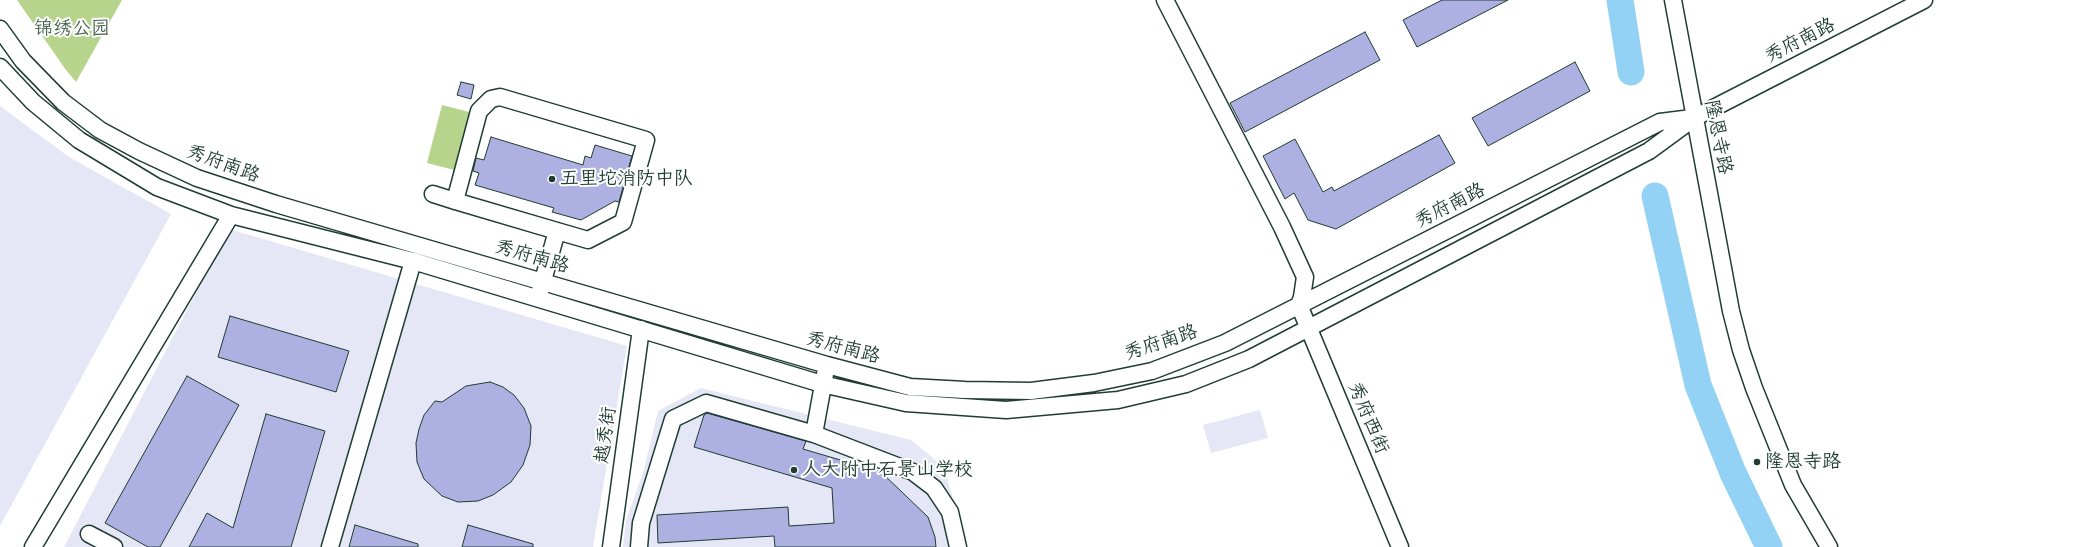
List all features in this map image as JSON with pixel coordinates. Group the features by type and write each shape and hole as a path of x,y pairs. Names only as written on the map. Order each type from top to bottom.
{"street":[{"path":"1165,0 1282,227 1305,277 1302,297 1299,305"},
{"name":"隆恩寺路","path":"1673,0 1731,311 1741,350 1762,408 1793,485 1829,547"},
{"name":"秀府南路","path":"0,67 33,102 79,140 157,187 231,215 413,261 822,384 906,403 1006,410 1118,400 1186,384 1249,359 1649,151 1694,118 1924,0"},
{"name":"秀府南路","path":"0,29 23,61 63,102 100,130 197,178 276,204 827,365 910,387 1031,391 1094,383 1152,371 1218,346 1660,122 1694,118"},
{"path":"433,194 455,201 588,240 623,222 646,140 500,97 492,99 479,111 455,201"},
{"path":"33,547 231,215"},
{"path":"538,298 557,231"},
{"path":"330,547 413,261"},
{"name":"秀府西街","path":"1299,305 1400,547"},
{"name":"越秀街","path":"611,547 641,329"},
{"path":"814,434 822,384 827,365"},
{"path":"639,547 641,523 673,419 706,403 814,434 913,472 934,488 950,512 958,547"},
{"path":"89,534 114,547"}],"shaded area":[{"path":"0,106 69,157 171,214 0,526"},
{"path":"229,229 627,346 593,547 64,547"},
{"name":"人大附中石景山学校","path":"701,388 911,440 944,467 964,547 623,547 626,520 643,473 658,411"},
{"path":"1260,410 1268,438 1211,453 1203,425"}],"green space":[{"name":"锦绣公园","path":"17,0 122,0 76,82"},
{"path":"442,105 473,113 458,171 427,163"}],"building":[{"path":"1442,0 1508,0 1417,47 1403,20"},
{"path":"1365,32 1380,60 1245,132 1230,103"},
{"path":"1575,62 1590,91 1488,146 1472,118"},
{"path":"461,82 474,85 471,99 457,95"},
{"path":"1439,135 1455,163 1336,229 1308,220 1294,193 1285,199 1263,156 1295,139 1323,192 1332,187 1334,191"},
{"name":"五里坨消防中队","path":"491,137 583,165 585,156 591,158 595,145 632,156 619,202 615,201 581,220 552,212 554,208 475,185 479,173 473,171 476,158 484,160"},
{"path":"230,316 349,351 336,392 218,357"},
{"path":"187,376 239,405 160,547 148,547 105,523"},
{"path":"490,382 503,387 514,395 524,408 531,426 530,445 523,465 511,482 493,495 478,501 458,502 442,496 424,479 417,462 416,443 419,429 424,415 435,401 442,402 466,386"},
{"path":"707,413 806,441 803,449 881,472 928,517 935,537 936,547 775,547 774,536 658,543 657,515 788,507 789,526 834,523 832,488 694,447 704,415"},
{"path":"266,414 325,431 291,547 189,547 207,513 233,528"},
{"path":"355,525 418,544 418,547 349,547"},
{"path":"468,525 533,544 533,547 462,547"}],"waterway":[{"path":"1620,0 1631,72"},
{"path":"1655,196 1698,385 1733,473 1769,547"}],"place":[{"name":"五里坨消防中队","path":"552,179"},
{"name":"隆恩寺路","path":"1757,462"},
{"name":"人大附中石景山学校","path":"794,470"}]}
